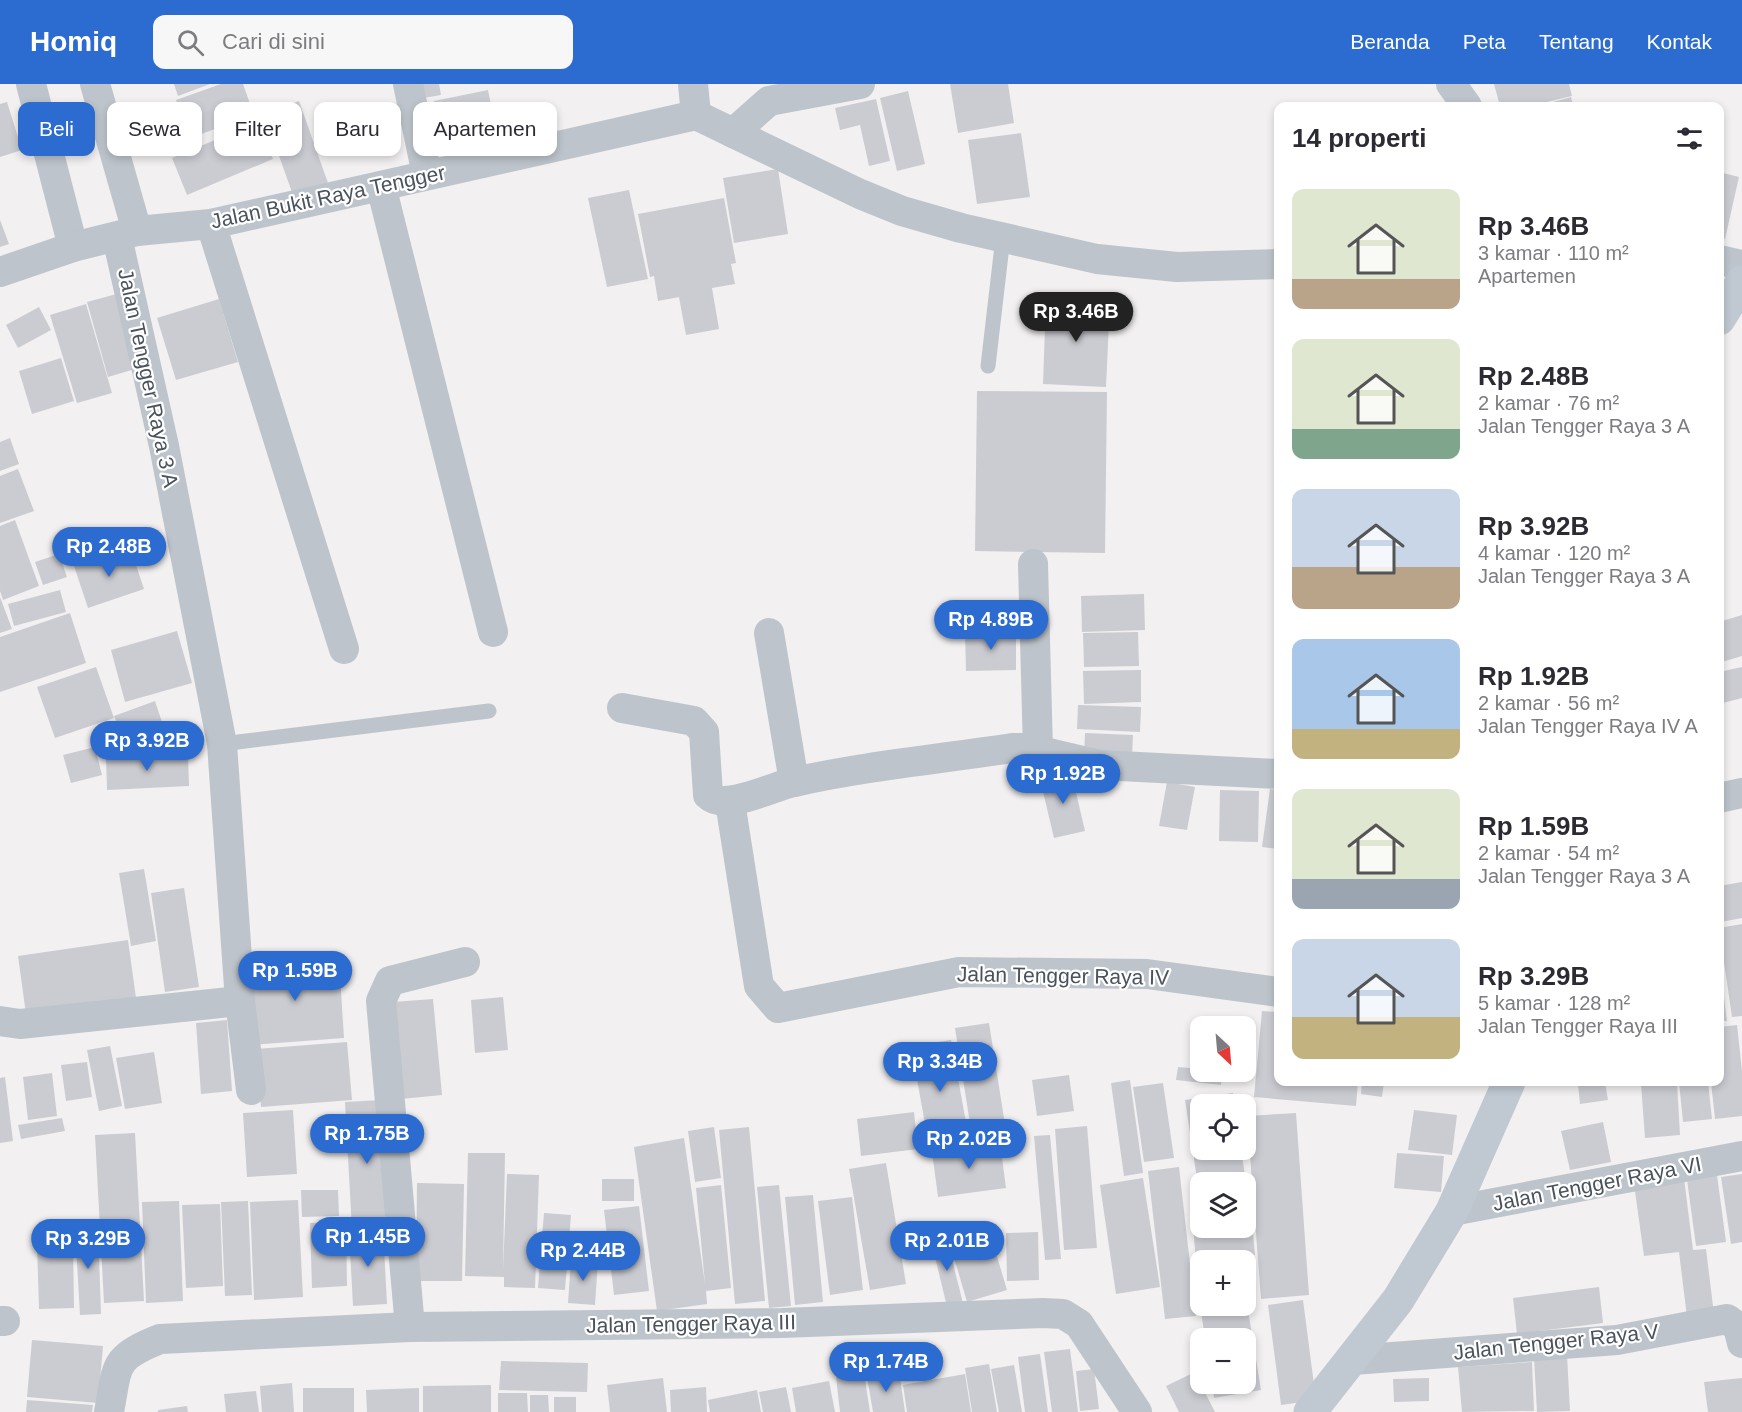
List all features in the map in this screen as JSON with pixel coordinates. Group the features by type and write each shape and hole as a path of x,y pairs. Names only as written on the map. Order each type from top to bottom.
{"main road":[{"path":"1724,311 1742,282"},
{"path":"1310,1412 1398,1300 1452,1211 1507,1086"}],"street":[{"path":"31,84 73,247"},
{"name":"Jalan Tengger Raya 3 A","path":"95,84 127,234 164,446 222,744 240,1001 251,1090"},
{"path":"408,84 427,175"},
{"path":"693,84 696,115 860,194 902,211 1097,259 1177,267 1274,264"},
{"path":"733,133 769,101 860,84"},
{"path":"1451,84 1464,102"},
{"name":"Jalan Bukit Raya Tengger","path":"0,272 73,247 127,234 211,224 696,115"},
{"path":"381,186 493,632"},
{"path":"211,224 344,649"},
{"path":"1724,261 1742,265"},
{"path":"1033,564 1038,751"},
{"path":"769,633 794,782"},
{"path":"622,708 694,721 699,724 704,732 708,795 713,799 730,802 794,782 1012,748 1038,751 1100,765 1274,774"},
{"path":"1724,797 1742,793"},
{"name":"Jalan Tengger Raya IV","path":"730,802 759,986 778,1008 959,972 1147,974 1274,991"},
{"path":"410,1327 381,1001 390,981 465,962"},
{"path":"2,1013 20,1024 240,1001"},
{"name":"Jalan Tengger Raya VI","path":"1452,1211 1742,1156"},
{"name":"Jalan Tengger Raya III","path":"109,1412 118,1363 136,1348 160,1339 410,1327 782,1323 1063,1314 1079,1324 1137,1412"},
{"name":"Jalan Tengger Raya V","path":"1353,1360 1617,1340 1727,1319 1738,1327 1742,1343"}],"lane":[{"path":"988,366 1003,237"},
{"path":"222,744 489,711"}],"building":[{"path":"174,84 210,84 178,96"},
{"path":"221,84 243,84 249,102 214,102 214,129 202,134 202,102 177,102 176,100"},
{"path":"416,84 439,84 441,95 418,99"},
{"path":"950,84 1008,84 1014,123 958,133"},
{"path":"1494,84 1569,84 1572,96 1547,102 1499,102"},
{"path":"488,90 490,102 434,102"},
{"path":"908,91 925,164 897,171 880,98"},
{"path":"1571,97 1572,102 1553,102"},
{"path":"876,99 890,161 869,166 860,125 840,130 835,108"},
{"path":"7,102 18,137 18,151 0,157 0,104"},
{"path":"302,109 314,143 314,156 318,156 328,183 293,195 279,156 302,156"},
{"path":"1021,133 1030,197 977,204 968,140"},
{"path":"214,140 214,156 272,156 273,159 187,195 172,158 202,156 202,145"},
{"path":"778,169 788,234 734,243 723,178"},
{"path":"1724,173 1739,177 1724,239"},
{"path":"629,190 648,279 607,287 588,198"},
{"path":"724,198 736,263 731,264 735,284 712,288 719,329 686,335 679,297 658,301 654,276 650,277 638,214"},
{"path":"0,220 9,244 0,247"},
{"path":"124,292 145,366 108,377 87,302"},
{"path":"219,299 238,362 176,380 157,318"},
{"path":"1046,299 1110,301 1106,387 1043,384"},
{"path":"86,304 112,393 77,403 50,315"},
{"path":"39,307 51,330 18,348 6,325"},
{"path":"61,358 74,401 32,414 19,371"},
{"path":"977,391 1107,392 1105,553 975,551"},
{"path":"10,438 19,464 0,471 0,442"},
{"path":"18,469 34,511 0,523 0,476"},
{"path":"15,520 39,586 3,600 0,591 0,526"},
{"path":"130,547 144,589 88,608 74,566"},
{"path":"59,554 67,577 43,585 35,562"},
{"path":"60,590 66,612 14,626 8,604"},
{"path":"1144,594 1145,630 1082,632 1081,596"},
{"path":"0,597 12,629 0,633"},
{"path":"70,613 86,663 0,692 0,637"},
{"path":"1742,615 1742,656 1724,661 1724,620"},
{"path":"177,631 192,683 125,702 111,650"},
{"path":"965,632 1016,632 1016,670 966,671"},
{"path":"1138,632 1139,666 1084,667 1083,633"},
{"path":"96,667 114,718 55,738 37,687"},
{"path":"1742,667 1742,698 1724,703 1724,671"},
{"path":"1141,670 1141,702 1084,704 1083,671"},
{"path":"155,701 162,722 123,738 114,716"},
{"path":"1078,705 1141,707 1140,732 1077,729"},
{"path":"1085,733 1133,735 1132,758 1084,756"},
{"path":"95,747 102,775 71,783 63,755"},
{"path":"188,754 189,786 107,790 106,758"},
{"path":"1071,771 1085,831 1054,838 1040,779"},
{"path":"1167,782 1195,787 1187,830 1159,826"},
{"path":"1270,789 1274,790 1274,848 1262,847"},
{"path":"1220,790 1259,791 1258,842 1219,841"},
{"path":"144,869 156,941 131,946 119,873"},
{"path":"1742,882 1742,918 1724,921 1724,885"},
{"path":"184,888 199,987 165,992 151,893"},
{"path":"1742,924 1742,1016 1732,1017 1724,962 1724,927"},
{"path":"128,940 136,998 26,1014 18,956"},
{"path":"339,960 344,1038 250,1045 246,966"},
{"path":"503,997 508,1050 475,1053 471,1000"},
{"path":"1724,997 1727,1021 1724,1021"},
{"path":"433,999 442,1095 401,1099 393,1002"},
{"path":"1262,1011 1274,1012 1274,1086 1358,1086 1356,1106 1256,1097 1254,1094"},
{"path":"227,1020 232,1091 201,1094 196,1023"},
{"path":"989,1023 1006,1131 972,1136 955,1028"},
{"path":"1737,1025 1742,1071 1742,1116 1715,1119 1711,1086 1724,1086 1724,1026"},
{"path":"951,1040 969,1139 929,1146 911,1046"},
{"path":"347,1042 352,1100 261,1107 256,1049"},
{"path":"110,1046 122,1106 99,1111 87,1050"},
{"path":"154,1052 162,1103 125,1109 116,1058"},
{"path":"87,1062 92,1097 66,1101 61,1065"},
{"path":"1178,1067 1190,1068 1190,1082 1176,1080"},
{"path":"52,1073 57,1116 28,1120 23,1077"},
{"path":"1069,1075 1074,1111 1037,1116 1032,1080"},
{"path":"5,1077 13,1141 0,1143 0,1078"},
{"path":"1130,1080 1143,1173 1124,1176 1111,1083"},
{"path":"1194,1082 1221,1082 1221,1085"},
{"path":"1163,1083 1174,1158 1144,1162 1133,1087"},
{"path":"1362,1086 1383,1086 1382,1097 1361,1094"},
{"path":"1578,1086 1606,1086 1608,1100 1580,1104"},
{"path":"1641,1086 1677,1086 1680,1135 1645,1138"},
{"path":"1679,1086 1708,1086 1712,1119 1683,1122"},
{"path":"1190,1099 1190,1133 1185,1100"},
{"path":"382,1100 388,1228 352,1230 345,1102"},
{"path":"293,1110 297,1174 247,1177 243,1113"},
{"path":"1414,1110 1457,1115 1452,1155 1408,1150"},
{"path":"914,1112 918,1149 861,1156 857,1119"},
{"path":"1296,1113 1309,1295 1261,1299 1256,1234 1256,1172 1251,1172 1250,1160 1256,1160 1256,1115"},
{"path":"62,1118 65,1131 21,1139 18,1125"},
{"path":"1603,1122 1611,1162 1570,1170 1561,1131"},
{"path":"1087,1126 1097,1248 1064,1250 1055,1129"},
{"path":"714,1127 721,1178 695,1182 688,1131"},
{"path":"749,1127 765,1301 735,1304 719,1130"},
{"path":"135,1133 144,1301 104,1303 95,1135"},
{"path":"1050,1135 1061,1259 1045,1260 1034,1136"},
{"path":"684,1138 705,1284 696,1188 721,1185 731,1288 706,1291 707,1304 657,1311 634,1147"},
{"path":"1000,1142 1006,1188 938,1197 932,1152"},
{"path":"468,1153 505,1153 503,1270 507,1174 539,1175 535,1288 504,1287 504,1277 465,1276"},
{"path":"1397,1153 1444,1156 1441,1192 1394,1188"},
{"path":"1194,1160 1243,1160 1244,1172 1196,1172"},
{"path":"886,1163 906,1284 870,1290 849,1169"},
{"path":"1179,1167 1190,1263 1190,1316 1196,1316 1165,1319 1148,1171"},
{"path":"1742,1174 1742,1242 1731,1244 1721,1177"},
{"path":"1717,1175 1726,1242 1696,1246 1687,1180"},
{"path":"1143,1178 1160,1287 1116,1294 1100,1185"},
{"path":"1684,1178 1693,1250 1706,1249 1714,1314 1687,1317 1679,1252 1644,1256 1634,1184"},
{"path":"602,1179 634,1179 634,1201 602,1201"},
{"path":"417,1183 464,1184 462,1281 416,1281"},
{"path":"779,1185 791,1306 769,1308 757,1187"},
{"path":"301,1190 338,1190 339,1216 302,1217"},
{"path":"813,1195 823,1302 795,1305 785,1197"},
{"path":"852,1197 863,1290 830,1295 818,1201"},
{"path":"298,1200 303,1297 254,1300 250,1202"},
{"path":"179,1201 183,1301 146,1303 142,1202"},
{"path":"248,1201 252,1295 225,1296 221,1202"},
{"path":"220,1204 223,1286 186,1288 182,1205"},
{"path":"639,1206 649,1291 614,1295 604,1210"},
{"path":"544,1213 571,1215 565,1290 538,1288"},
{"path":"346,1222 347,1286 312,1288 310,1223"},
{"path":"98,1226 101,1314 80,1315 75,1227"},
{"path":"944,1228 965,1311 949,1315 929,1232"},
{"path":"383,1229 387,1304 353,1306 349,1231"},
{"path":"1038,1232 1039,1280 1007,1281 1006,1233"},
{"path":"1194,1238 1253,1238 1255,1250 1195,1250"},
{"path":"993,1243 1007,1290 967,1302 953,1254"},
{"path":"73,1244 74,1308 39,1309 37,1245"},
{"path":"571,1260 598,1261 595,1305 568,1303"},
{"path":"1599,1287 1603,1323 1517,1334 1513,1298"},
{"path":"1303,1300 1316,1400 1281,1405 1268,1305"},
{"path":"1202,1316 1249,1316 1251,1328 1203,1328"},
{"path":"32,1340 103,1346 98,1403 27,1397"},
{"path":"1070,1349 1078,1412 1052,1412 1044,1352"},
{"path":"1040,1354 1048,1412 1025,1412 1018,1357"},
{"path":"1567,1355 1570,1411 1537,1412 1534,1357"},
{"path":"1256,1359 1261,1390 1256,1391"},
{"path":"501,1361 588,1363 587,1392 499,1390"},
{"path":"1532,1362 1534,1411 1462,1412 1458,1367"},
{"path":"989,1364 997,1412 972,1412 965,1368"},
{"path":"1014,1365 1022,1412 999,1412 991,1369"},
{"path":"1094,1369 1099,1409 1080,1411 1076,1371"},
{"path":"899,1371 905,1412 873,1412 867,1377"},
{"path":"864,1373 870,1412 840,1412 836,1377"},
{"path":"965,1374 971,1412 907,1412 903,1385"},
{"path":"1190,1374 1190,1394 1206,1394 1215,1412 1179,1412 1166,1386"},
{"path":"663,1378 667,1412 610,1412 607,1385"},
{"path":"1429,1378 1429,1401 1394,1402 1393,1379"},
{"path":"1742,1378 1742,1412 1708,1412 1704,1382"},
{"path":"829,1381 835,1412 796,1412 792,1388"},
{"path":"292,1383 294,1412 262,1412 260,1386"},
{"path":"491,1385 491,1412 423,1412 423,1386"},
{"path":"706,1387 707,1412 671,1412 670,1390"},
{"path":"786,1387 791,1412 763,1412 759,1392"},
{"path":"303,1388 354,1388 354,1412 303,1412"},
{"path":"419,1388 419,1412 367,1412 366,1390"},
{"path":"757,1390 761,1412 710,1412 708,1400"},
{"path":"256,1391 259,1412 226,1412 224,1394"},
{"path":"498,1393 527,1393 528,1412 498,1412"},
{"path":"1213,1394 1238,1394 1214,1398"},
{"path":"530,1395 548,1395 549,1412 530,1412"},
{"path":"554,1397 576,1397 576,1412 554,1412"},
{"path":"27,1400 93,1405 92,1412 26,1412"},
{"path":"187,1406 188,1412 158,1412 158,1410"}]}
